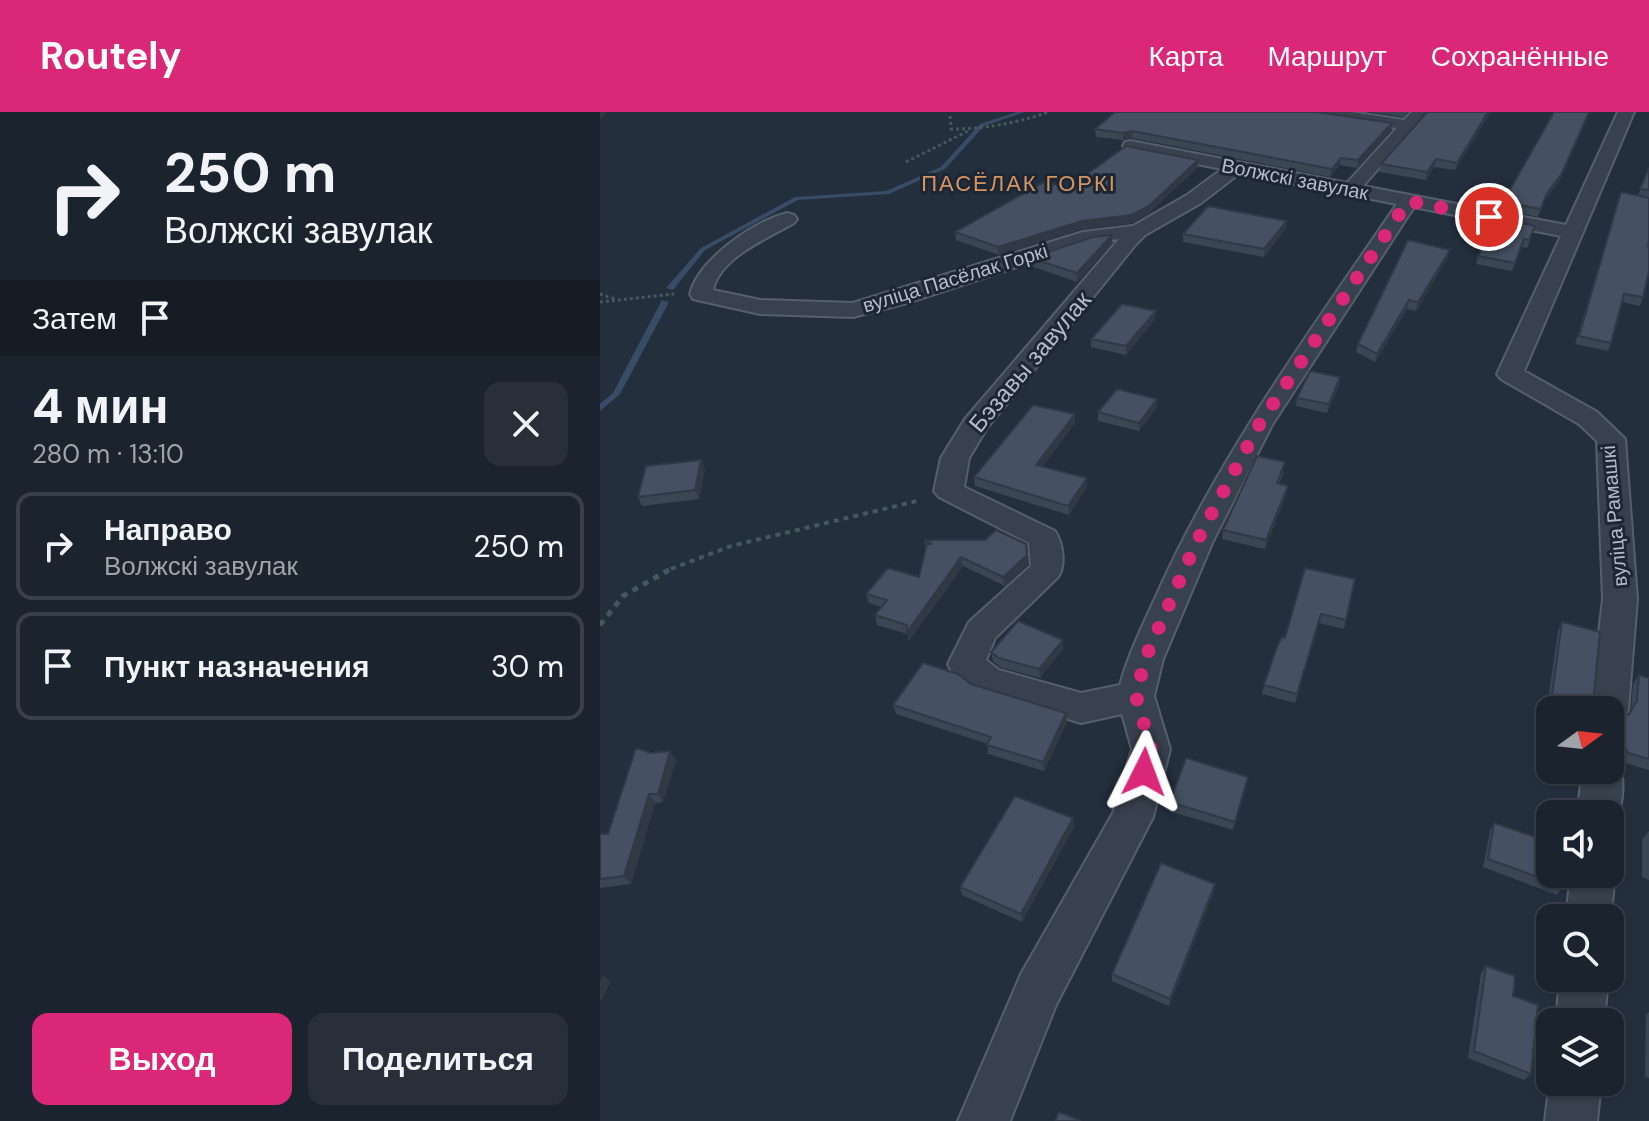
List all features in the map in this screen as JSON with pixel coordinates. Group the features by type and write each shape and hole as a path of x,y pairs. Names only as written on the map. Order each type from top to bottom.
{"street":[{"path":"1318,112 1414,119"},
{"name":"вуліца Рамашкі","path":"1610,696 1620,599 1611,439 1588,418 1510,374 1570,232 1626,112"},
{"path":"1350,190 1414,119"},
{"name":"Волжскі завулак","path":"1131,146 1570,232"},
{"path":"1138,231 1194,199 1235,168"},
{"path":"984,1121 1038,991 1132,817 1151,749 1136,696 1145,659 1197,541 1259,425 1408,201"},
{"path":"700,291 710,270 787,219"},
{"name":"вуліца Пасёлак Горкі","path":"700,291 713,299 760,307 853,310 1090,236 1138,231"},
{"name":"Бэзавы завулак","path":"1136,696 1081,708 987,680 966,664 981,631 1009,608 1047,569 1044,538 949,491 955,458 975,425 1138,231"},
{"path":"1571,1121 1574,1096"}],"path":[{"path":"950,116 951,129 971,129 994,128 1049,112"},
{"path":"906,162 971,129"},
{"path":"600,302 700,291"},
{"path":"600,294 616,299"},
{"path":"600,625 623,596 676,566 731,546 908,503"}],"building":[{"path":"1115,112 1317,112 1392,123 1358,160 1341,158 1332,169 1132,131 1123,133 1095,129"},
{"path":"1427,112 1488,112 1457,163 1436,159 1427,172 1381,164"},
{"path":"1554,112 1589,112 1562,173 1546,195 1541,209 1503,202"},
{"path":"1126,146 1198,160 1149,206 1132,215 1082,221 998,247 955,232 1044,182 1068,188"},
{"path":"1649,168 1649,190 1640,189"},
{"path":"1621,192 1649,198 1649,271 1643,297 1624,294 1611,343 1579,336"},
{"path":"1208,206 1287,221 1264,249 1183,234"},
{"path":"1496,218 1535,226 1529,240 1524,239 1515,263 1478,256"},
{"path":"1112,235 1077,273 1030,258 1093,237"},
{"path":"1408,240 1450,250 1418,302 1409,300 1377,354 1358,344"},
{"path":"1122,304 1156,311 1126,346 1091,339"},
{"path":"1310,371 1340,377 1329,404 1297,398"},
{"path":"1117,389 1157,399 1139,423 1098,412"},
{"path":"1033,405 1075,414 1036,465 1087,478 1068,506 974,477"},
{"path":"1257,456 1285,462 1277,483 1288,486 1266,540 1223,530"},
{"path":"701,460 695,490 638,497 646,466"},
{"path":"996,530 1026,544 1027,555 1003,577 961,557 907,632 907,625 875,615 887,600 866,594 888,568 919,577 927,544 932,544 924,540 985,540"},
{"path":"1305,568 1355,579 1346,620 1321,614 1297,694 1264,685 1277,647 1282,637 1285,638"},
{"path":"1018,621 1063,640 1039,669 999,658 991,652"},
{"path":"1562,622 1600,632 1594,696 1552,696"},
{"path":"923,663 958,674 971,684 1066,713 1043,762 987,745 991,737 893,705"},
{"path":"1639,675 1649,678 1649,759 1628,753 1624,746 1624,715 1629,714 1637,701"},
{"path":"636,748 651,753 670,751 658,794 649,794 624,876 600,879 600,834 608,834"},
{"path":"1186,758 1248,777 1235,822 1170,802"},
{"path":"1015,796 1073,818 1021,914 960,887"},
{"path":"1494,823 1536,837 1536,876 1488,859"},
{"path":"1161,863 1215,884 1170,999 1112,974"},
{"path":"1486,966 1515,976 1513,996 1538,1005 1531,1074 1474,1051"},
{"path":"1059,1112 1081,1121 1055,1121"}],"waterway":[{"path":"670,288 703,249 797,198 887,193 943,168 982,125 1022,112"},
{"path":"600,408 616,394 665,302"}],"district":[{"name":"ПАСЁЛАК ГОРКІ","path":"1019,183"}],"route":[{"path":"1144,772 1151,749 1136,696 1145,659 1197,541 1278,394 1408,201 1489,217"}]}
